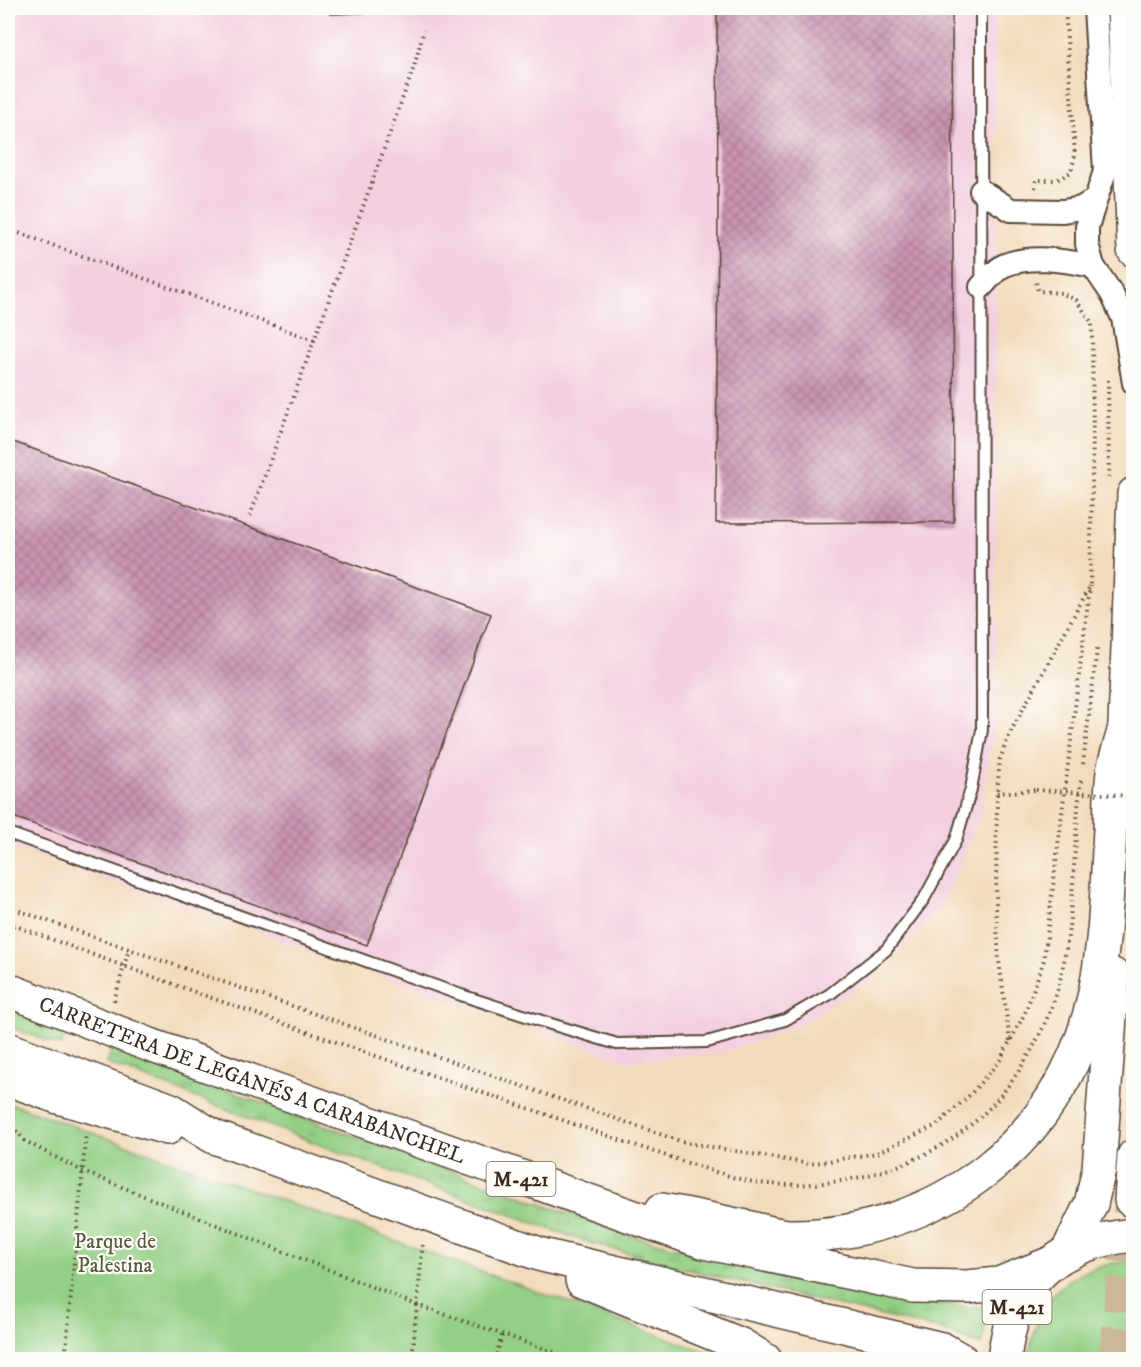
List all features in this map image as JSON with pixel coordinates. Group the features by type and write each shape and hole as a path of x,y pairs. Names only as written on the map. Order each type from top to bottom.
{"main road":[{"path":"1124,8 1134,250"},
{"path":"1059,1258 1091,1204 1099,1169 1113,985 1125,727 1121,488"},
{"path":"572,1197 690,1215 789,1236 858,1231 902,1218 937,1203 984,1174 1039,1119 1059,1090 1076,1052 1094,998 1104,926 1114,768 1125,727"},
{"name":"CARRETERA DE LEGANÉS A CARABANCHEL","path":"8,990 106,1029 572,1197 705,1242 913,1286 967,1287 999,1284 1059,1258"},
{"path":"8,1048 171,1110 214,1137"},
{"path":"11,1084 166,1128 214,1137 427,1211 542,1255 942,1349 961,1359"},
{"path":"1131,1200 1134,1156"},
{"name":"M-421","path":"1004,1359 1006,1337 1015,1310 1030,1285 1059,1258 1102,1238 1134,1235"},
{"path":"542,1255 580,1279 741,1345 765,1359"}],"street":[{"path":"1095,8 1105,151 1101,188 1093,201 1087,227 1087,244 1093,266 1112,294 1123,318 1134,383"},
{"path":"981,191 1003,208 1063,211 1081,208 1093,201"},
{"path":"981,287 1004,265 1036,259 1068,261 1093,266"}],"lane":[{"path":"8,833 461,995 618,1044 707,1042 785,1020 830,994 886,950 924,899 956,840 971,789 982,730 981,8"}],"path":[{"path":"1035,210 1036,180 1057,180 1071,172 1075,155 1065,8"},
{"path":"250,516 414,68 424,30"},
{"path":"8,229 314,340"},
{"path":"8,907 683,1142 810,1164 877,1153 937,1125 970,1095 1000,1060 1025,1013 1044,960 1090,586 1093,436 1092,323 1076,300 1061,292 1038,291 1035,279 1043,279"},
{"path":"1108,377 1121,488"},
{"path":"1010,1042 999,961 996,909 997,793 1000,759 1010,733 1090,586"},
{"path":"8,924 381,1058 720,1173 776,1184 817,1185 865,1177 923,1156 966,1130 1002,1094 1039,1035 1061,977 1077,810 1098,647"},
{"path":"997,793 1036,790 1134,796"},
{"path":"106,1029 129,950"},
{"path":"8,1122 25,1141 82,1171 417,1305 577,1359"},
{"path":"65,1359 87,1126"},
{"path":"412,1359 427,1211"},
{"path":"495,1359 502,1335"}],"shaded area":[{"path":"8,8 996,8 996,712 979,820 941,908 871,980 792,1028 724,1052 628,1061 8,845"}],"green space":[{"path":"8,1008 66,1030 61,1046 8,1026"},
{"path":"112,1048 627,1235 873,1296 988,1308 982,1345 941,1330 685,1269 581,1240 347,1155 106,1063"},
{"name":"Parque de Palestina","path":"12,1104 726,1359 8,1359 8,1151"},
{"path":"1133,1260 1133,1359 1028,1359 1040,1317 1060,1288 1074,1277 1090,1270"}],"building":[{"path":"330,8 381,8 381,12 330,14"},
{"path":"717,8 952,8 954,522 716,523"},
{"path":"8,440 491,614 367,945 8,815"}],"tunnel":[{"path":"1115,1360 1131,1200"}]}
